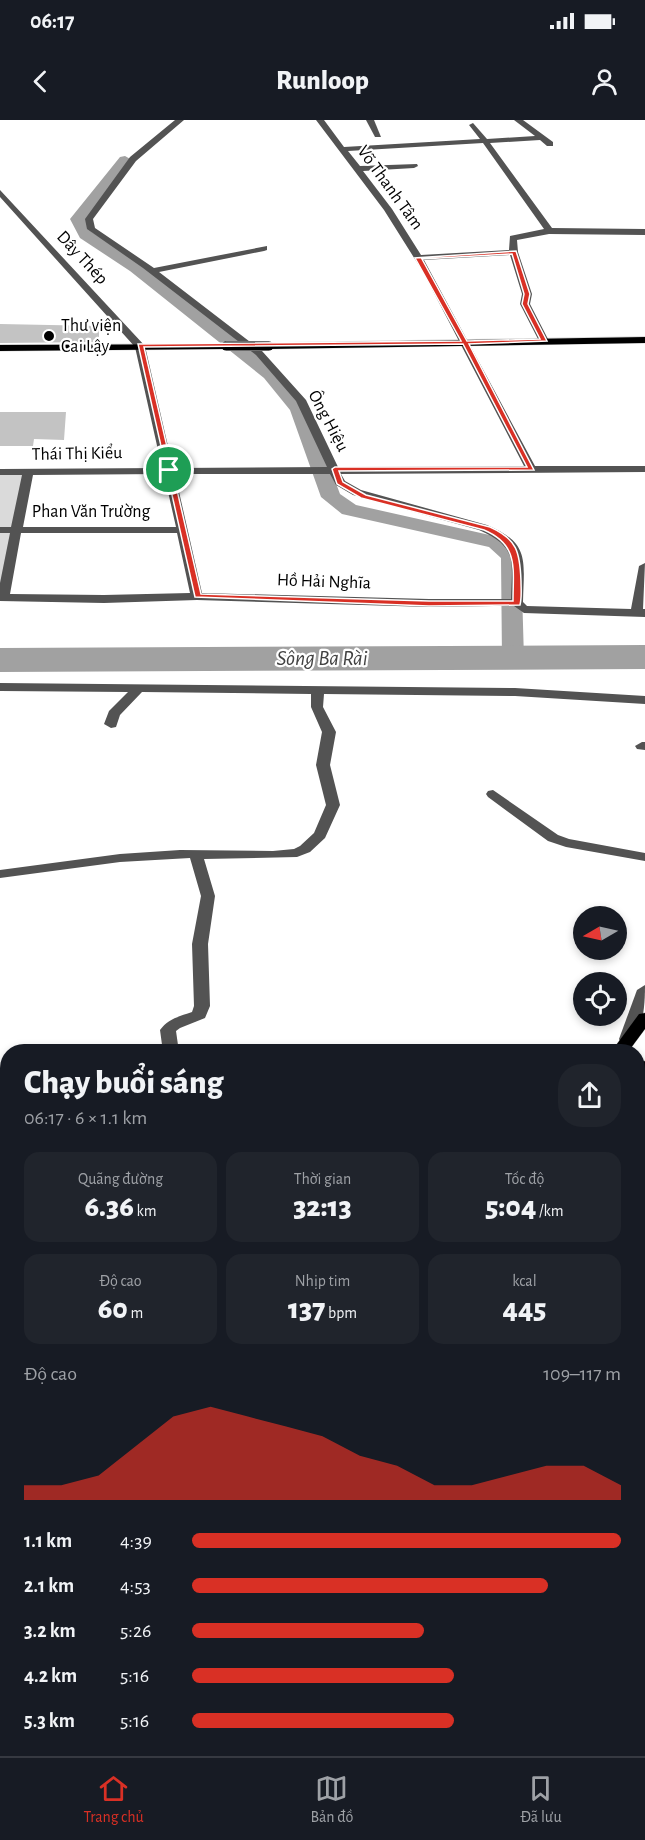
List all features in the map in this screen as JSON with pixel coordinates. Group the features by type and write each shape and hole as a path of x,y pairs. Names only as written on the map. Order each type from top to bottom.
{"main road":[{"path":"0,348 645,340"},
{"path":"625,1044 645,1018"}],"street":[{"name":"Ông Hiệu","path":"180,120 133,159 122,172 110,193 89,219 91,229 152,270 245,342 271,366 301,400 331,469 340,483 363,496 487,529 501,535 514,549 517,564 517,603"},
{"name":"Võ Thanh Tâm","path":"320,120 388,209 418,258 531,469"},
{"path":"370,120 378,135"},
{"path":"518,120 550,144"},
{"path":"473,125 517,188 539,213 549,231"},
{"path":"342,149 541,138"},
{"path":"357,169 414,166"},
{"name":"Dây Thép","path":"0,192 140,345"},
{"path":"544,341 525,304 527,294 514,252 513,238 530,237 536,233 549,231 645,232"},
{"path":"152,270 264,248"},
{"path":"418,258 514,252"},
{"path":"140,345 197,596"},
{"path":"331,469 645,469"},
{"name":"Thái Thị Kiểu","path":"0,472 331,469"},
{"path":"1,598 28,471"},
{"name":"Phan Văn Trường","path":"0,530 183,530"},
{"path":"640,612 645,566"},
{"name":"Hồ Hải Nghĩa","path":"1,598 104,599 197,596 429,603 494,602 517,603 524,609 640,612"},
{"path":"0,687 515,692 645,700"},
{"path":"111,724 114,714 139,688"},
{"path":"0,874 120,858 196,854 287,854 305,849 316,841 333,805 323,765 329,732 316,707 318,689"},
{"path":"493,794 553,838 566,843 645,856"},
{"path":"170,1044 168,1030 174,1024 199,1014 201,1006 200,944 208,896 196,854"},
{"path":"624,1044 645,990"}],"shaded area":[{"path":"28,471 0,597 0,472"}],"building":[{"name":"Thư viện Cai Lậy","path":"0,324 99,326 99,342 0,343"},
{"path":"0,412 66,412 64,440 34,439 33,446 0,446"}],"waterway":[{"path":"125,160 78,219 85,235 136,268 270,374 299,409 331,497 349,510 496,542 511,556 513,659"},
{"name":"Sông Ba Rài","path":"0,660 645,657"}],"place":[{"name":"Thư viện Cai Lậy","path":"49,336"}],"route":[{"path":"169,470 140,345 465,343 455,321 418,258 514,252 527,294 525,304 544,341 465,343 531,469 335,469 340,483 363,496 487,529 501,535 512,544 514,549 517,564 517,603 429,603 197,596 169,470"}]}
